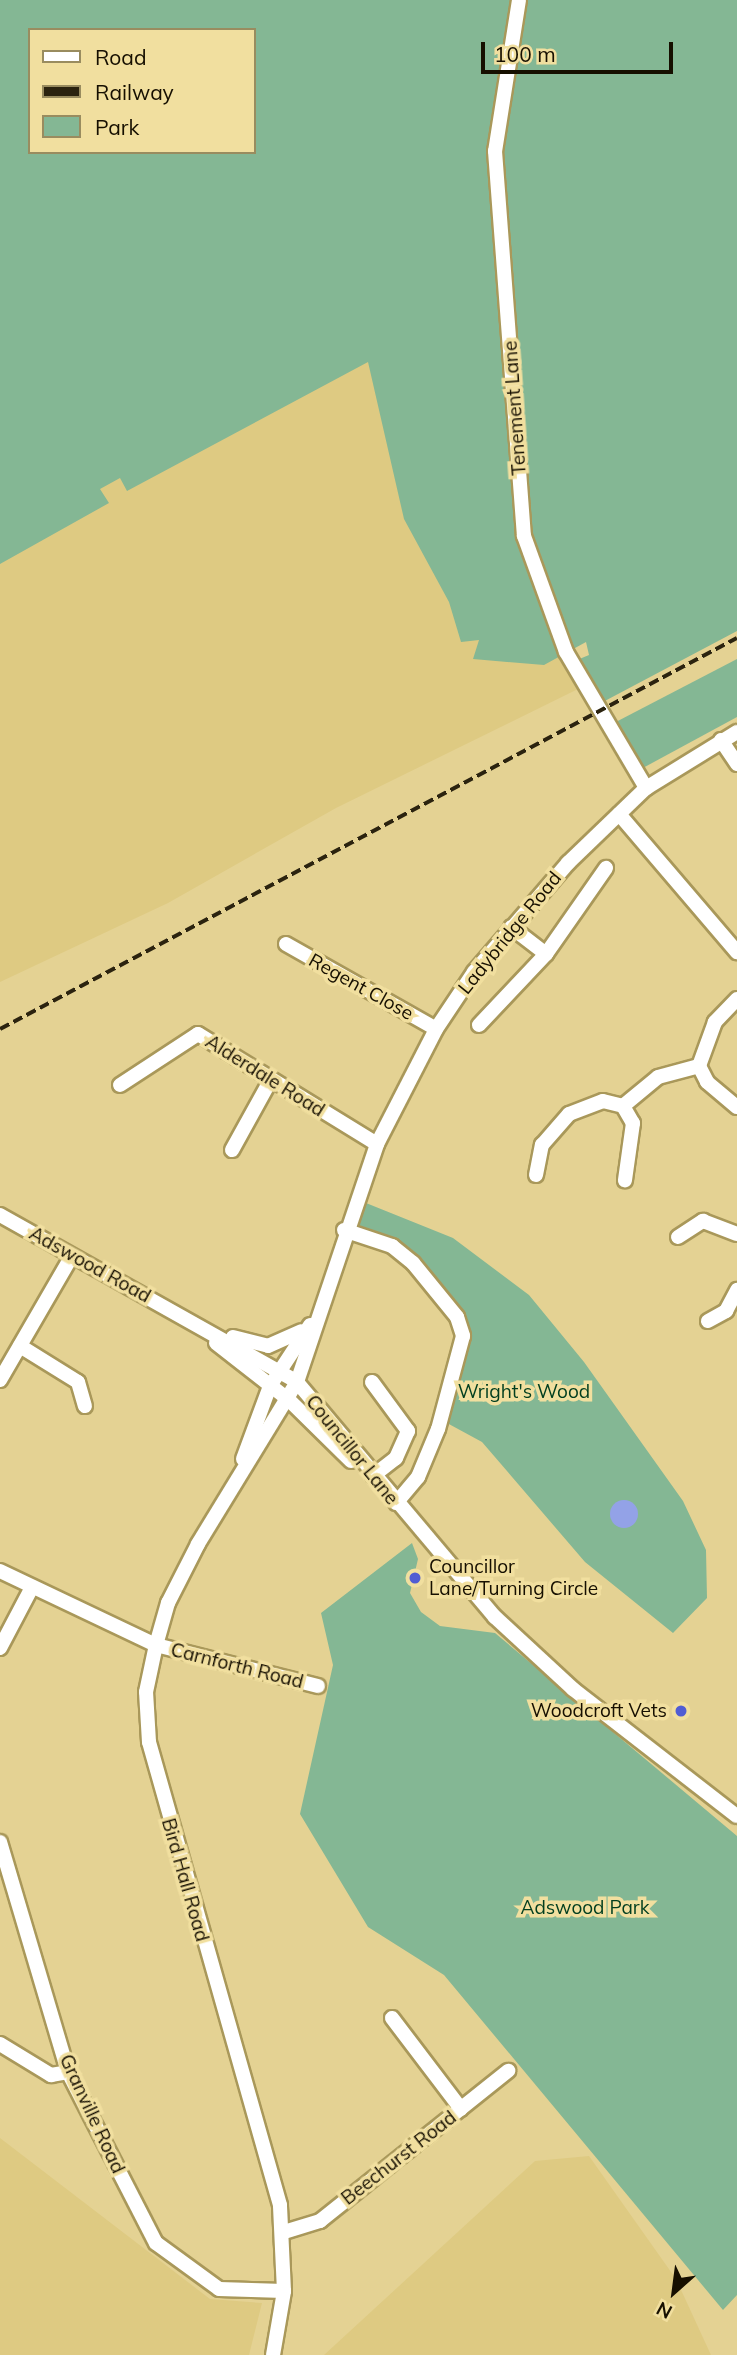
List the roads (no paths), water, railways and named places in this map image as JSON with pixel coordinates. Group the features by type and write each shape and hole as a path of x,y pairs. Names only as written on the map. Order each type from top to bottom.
{"street":[{"name":"Tenement Lane","path":"519,0 495,151 524,536 566,652 646,788"},
{"name":"Ladybridge Road","path":"289,1400 344,1230 377,1144 436,1029 510,926 646,788 737,732"},
{"path":"720,740 737,764"},
{"path":"620,814 737,951"},
{"path":"479,1025 546,954 606,868"},
{"path":"510,926 546,954"},
{"name":"Regent Close","path":"286,944 436,1029"},
{"path":"737,999 715,1022 699,1066 707,1082 737,1107"},
{"name":"Alderdale Road","path":"120,1085 198,1034 269,1083 377,1144"},
{"path":"623,1106 657,1077 699,1066"},
{"path":"232,1150 269,1083"},
{"path":"536,1175 542,1144 569,1114 603,1101 623,1106 634,1123 625,1180"},
{"name":"Adswood Road","path":"0,1215 297,1382"},
{"path":"678,1237 703,1221 737,1234"},
{"path":"344,1230 392,1246 413,1263 457,1317 463,1336 438,1429 418,1477 396,1503"},
{"path":"0,1380 72,1256"},
{"path":"708,1321 726,1311 737,1290"},
{"name":"Adswood Road","path":"180,1314 268,1346 296,1336 317,1314"},
{"name":"Adswood Road","path":"180,1314 289,1400"},
{"name":"Ladybridge Road","path":"270,1386 317,1314"},
{"path":"20,1346 78,1382 85,1406"},
{"name":"Councillor Lane","path":"297,1382 408,1518 495,1617 573,1689 737,1816"},
{"path":"372,1382 408,1431 404,1448 373,1476"},
{"name":"Bird Hall Road","path":"235,1480 270,1386"},
{"name":"Councillor Lane","path":"289,1400 408,1518"},
{"name":"Bird Hall Road","path":"273,2355 284,2291 284,2232 149,1742 146,1692 168,1603 235,1480 289,1400"},
{"name":"Carnforth Road","path":"0,1571 156,1645 318,1686"},
{"path":"0,1648 32,1587"},
{"name":"Granville Road","path":"0,1842 68,2072 168,2256 219,2289 284,2291"},
{"path":"392,2018 461,2109"},
{"path":"0,2044 51,2075 68,2072"},
{"name":"Beechurst Road","path":"284,2232 320,2221 508,2071"}],"water":[{"path":"624,1500 634,1504 638,1514 634,1524 624,1528 614,1524 610,1514 614,1504"}],"railway":[{"path":"0,1029 737,638"}],"place":[{"name":"Councillor Lane/Turning Circle","path":"415,1578"},
{"name":"Woodcroft Vets","path":"681,1711"}],"park label":[{"name":"Wright's Wood","path":"524,1392"},
{"name":"Adswood Park","path":"585,1908"}]}
